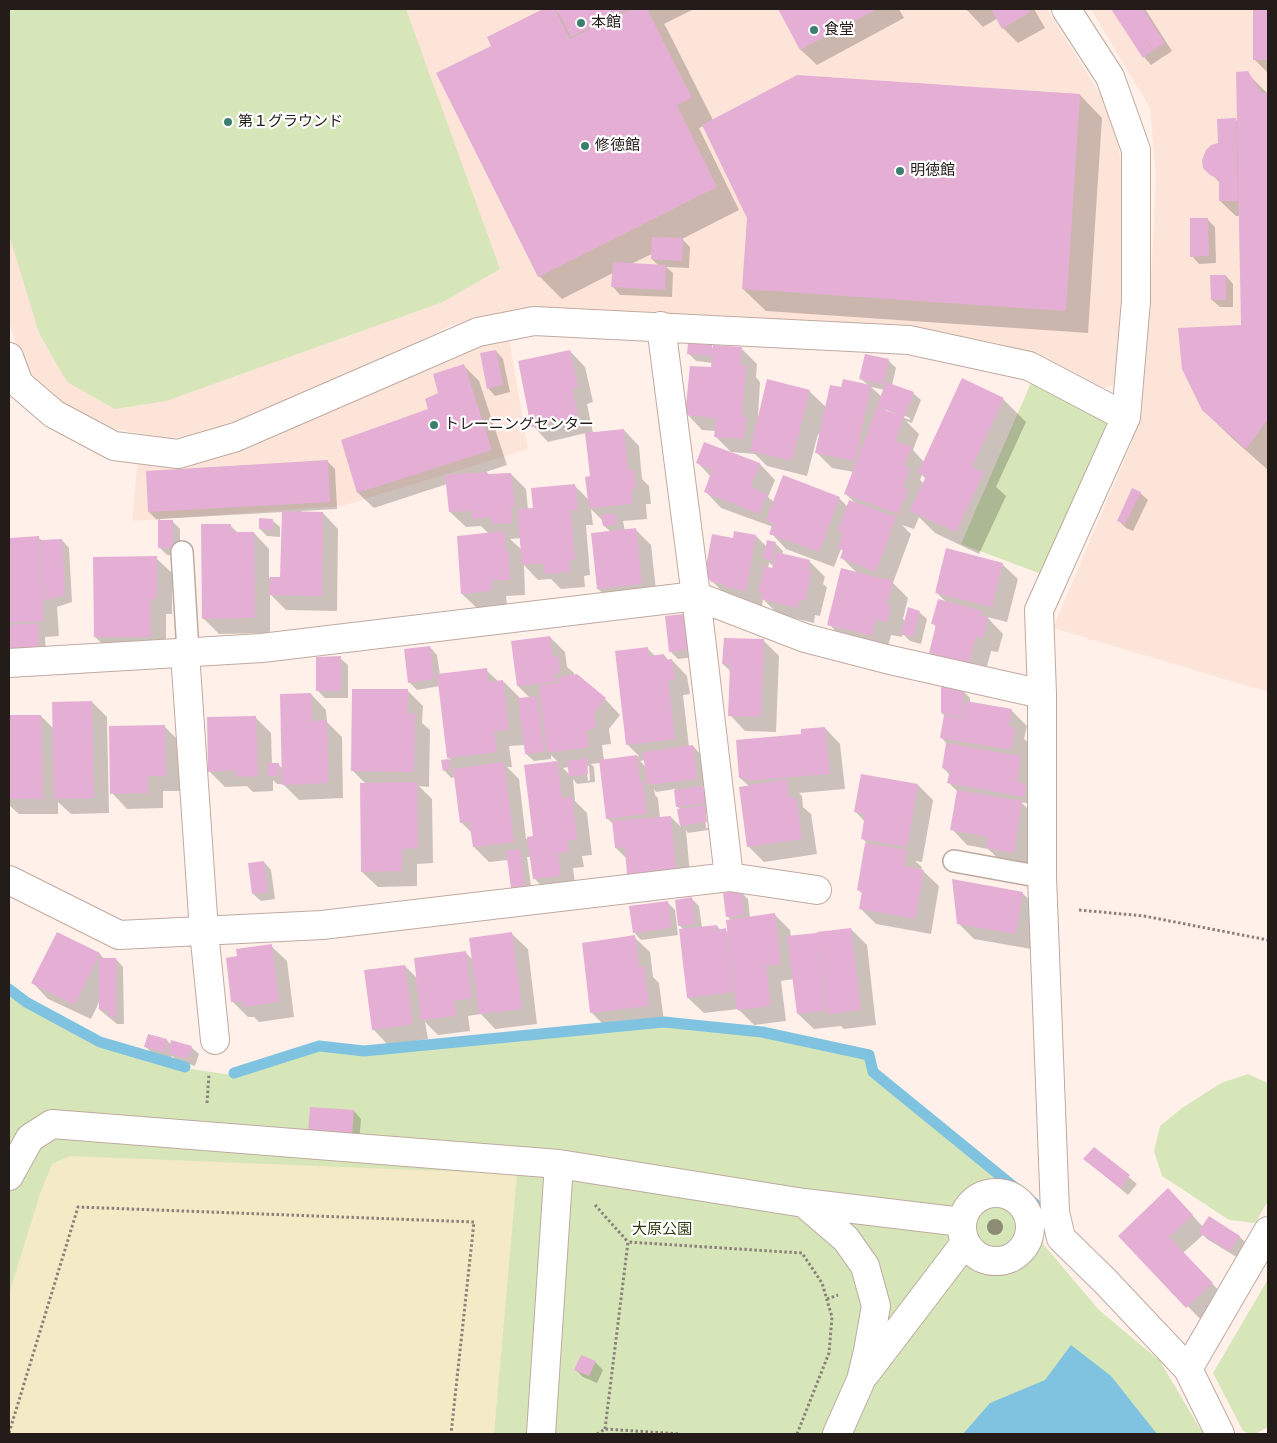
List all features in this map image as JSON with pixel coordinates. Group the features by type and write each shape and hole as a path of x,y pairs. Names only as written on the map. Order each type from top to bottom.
{"street":[{"path":"1066,9 1110,77 1136,150 1136,301 1126,417 1039,610 1042,694 1042,877 1055,1212 1061,1238 1105,1281 1188,1369 1220,1434"},
{"path":"9,357 14,386 54,414 114,446 178,454 236,437 478,332 534,320 909,340 1029,366 1126,417"},
{"path":"661,326 696,596 729,877"},
{"path":"9,663 262,648 696,596 805,638 886,659 1042,694"},
{"path":"186,652 204,931 215,1040"},
{"path":"9,880 119,935 322,925 729,877 817,890"},
{"path":"9,1176 30,1138 52,1124 558,1164 804,1203 964,1232 861,1380"},
{"path":"541,1434 558,1164"},
{"path":"804,1203 846,1238 866,1266 876,1306 861,1380 837,1434"},
{"path":"1188,1369 1268,1231"}],"lane":[{"path":"182,552 186,652"},
{"path":"954,861 1042,877"}],"path":[{"path":"1044,906 1144,916 1268,940"},
{"path":"204,1136 210,1058 215,1040"},
{"path":"9,1433 78,1207 474,1222 451,1434"},
{"path":"605,1429 628,1242 802,1253 822,1283 832,1318 829,1353 797,1434"},
{"path":"597,1434 605,1429 680,1434"}],"shaded area":[{"path":"9,9 1047,9 1115,118 1125,196 1126,290 1115,384 1097,391 1039,358 998,343 903,327 537,307 483,316 449,326 354,376 213,431 170,439 102,426 61,401 29,372 19,352 9,322"},
{"path":"1091,9 1268,9 1268,692 1053,628 1132,442 1145,357 1152,261 1156,176 1150,108"},
{"path":"488,338 509,338 528,449 342,506 132,521 138,458"}],"green space":[{"name":"第１グラウンド","path":"9,9 406,9 500,269 443,302 166,401 115,409 67,382 39,333 9,235"},
{"path":"1033,378 1108,416 1111,427 1041,574 961,544"},
{"name":"大原公園","path":"9,990 25,1003 100,1043 185,1068 232,1075 317,1049 363,1055 663,1025 760,1035 867,1058 871,1075 1037,1211 1044,1245 1099,1310 1160,1361 1203,1434 9,1434"},
{"path":"1248,1074 1268,1083 1268,1201 1255,1223 1229,1220 1162,1176 1154,1151 1160,1126 1182,1108 1221,1083"},
{"path":"1268,1279 1268,1427 1255,1434 1251,1434 1243,1431 1213,1373"}],"sand":[{"path":"70,1156 517,1174 494,1434 9,1434 9,1294 40,1194 52,1164"}],"water":[{"path":"1071,1345 1111,1376 1157,1434 963,1434 990,1403 1045,1380"}],"building":[{"name":"修徳館","path":"543,9 555,9 570,39 631,9 647,9 692,98 677,105 717,187 538,277 436,73 491,46 487,37"},
{"name":"本館","path":"557,9 626,9 571,37"},
{"name":"食堂","path":"778,9 877,9 800,50"},
{"path":"991,9 1028,9 1030,12 1002,29"},
{"path":"1111,9 1143,9 1165,43 1154,50 1140,30 1153,50 1143,58"},
{"path":"1253,9 1268,9 1268,60 1253,60"},
{"path":"1248,71 1261,93 1268,93 1268,419 1246,449 1202,410 1182,369 1178,328 1241,325 1236,72"},
{"name":"明徳館","path":"797,75 1080,94 1066,311 742,289 747,218 702,125"},
{"path":"1236,118 1238,201 1219,201 1219,179 1210,175 1203,168 1202,160 1206,150 1211,145 1218,143 1217,119"},
{"path":"1190,218 1208,218 1209,256 1190,257"},
{"path":"652,237 683,238 682,261 651,259"},
{"path":"613,262 666,265 665,290 611,287"},
{"path":"1210,275 1226,275 1226,300 1211,300"},
{"path":"688,343 712,345 711,356 687,354"},
{"path":"713,345 742,347 740,365 746,365 742,417 746,417 744,439 714,437 716,418 685,415 690,366 711,367"},
{"path":"496,350 503,385 487,389 480,353"},
{"path":"570,350 578,387 572,388 578,417 531,427 518,361"},
{"path":"865,354 889,359 883,384 859,379"},
{"name":"トレーニングセンター","path":"464,364 492,450 357,493 341,440 428,409 425,399 438,393 433,374"},
{"path":"962,378 1004,398 972,467 984,472 956,532 910,511 926,476 918,473"},
{"path":"767,379 810,390 792,461 750,451"},
{"path":"843,379 871,385 855,461 815,453 830,385 841,387"},
{"path":"886,382 914,392 895,441 912,447 904,466 910,468 903,487 908,489 898,514 844,494 877,407 898,415 877,406"},
{"path":"624,429 628,470 634,469 636,489 631,489 632,504 589,508 585,477 590,476 585,433"},
{"path":"704,442 760,463 751,487 767,494 759,514 704,492 712,470 696,463"},
{"path":"328,460 330,502 148,512 146,471"},
{"path":"487,472 488,474 511,473 515,507 511,507 512,523 492,524 491,517 472,519 472,511 449,512 445,475"},
{"path":"783,475 840,497 819,552 769,534 773,523 766,520"},
{"path":"575,484 578,510 571,510 575,560 569,561 570,572 544,574 543,563 522,565 517,509 533,508 531,488"},
{"path":"1132,488 1141,492 1125,524 1117,521"},
{"path":"849,500 896,517 876,572 840,558 843,550 838,548 843,533 838,531"},
{"path":"282,511 323,512 322,596 269,595 270,577 280,577"},
{"path":"616,514 618,524 603,526 601,515"},
{"path":"259,518 273,519 273,530 259,529"},
{"path":"158,520 173,520 173,548 158,548"},
{"path":"201,524 231,524 231,532 254,532 255,618 202,619"},
{"path":"636,528 642,584 597,589 591,533"},
{"path":"504,531 506,551 509,551 510,580 491,581 492,591 461,594 457,536"},
{"path":"734,531 756,535 746,591 724,587 725,584 711,582 705,572 712,534 733,538"},
{"path":"39,536 44,621 9,623 9,538"},
{"path":"62,539 65,595 44,601 41,540"},
{"path":"767,540 776,542 772,561 763,558"},
{"path":"946,548 1003,563 992,607 935,593"},
{"path":"776,552 810,560 808,570 812,571 805,601 800,600 798,608 761,599 762,593 758,592 765,566 772,568"},
{"path":"157,556 157,599 151,599 151,637 94,637 93,557"},
{"path":"841,568 893,581 887,604 891,606 887,622 876,620 872,636 827,625"},
{"path":"938,599 982,611 981,615 988,617 983,638 976,636 969,663 929,653 936,625 931,624"},
{"path":"908,607 920,611 913,637 901,634"},
{"path":"683,614 687,650 669,652 665,616"},
{"path":"38,623 39,651 9,652 9,625"},
{"path":"550,636 553,657 558,656 560,673 555,673 555,682 517,686 511,641"},
{"path":"724,638 764,639 761,717 728,716 730,665 722,664"},
{"path":"430,646 434,679 408,683 404,649"},
{"path":"648,647 649,656 664,654 665,660 672,659 675,679 668,680 675,739 626,745 615,651"},
{"path":"341,656 341,691 316,691 316,657"},
{"path":"487,668 488,682 503,680 509,730 494,731 497,752 447,758 437,674"},
{"path":"577,674 606,698 594,713 596,728 587,730 589,747 547,753 539,685 559,683 558,677"},
{"path":"941,686 963,689 963,717 941,713"},
{"path":"352,689 408,689 407,714 415,713 414,772 351,771"},
{"path":"311,693 312,721 327,720 328,783 282,785 280,694"},
{"path":"537,696 544,752 525,754 518,698"},
{"path":"92,701 94,798 54,799 52,702"},
{"path":"966,701 1012,709 1009,726 1015,728 1011,750 940,738 944,715 963,719"},
{"path":"9,715 41,715 43,799 9,799"},
{"path":"256,716 258,776 236,777 236,770 208,772 207,717"},
{"path":"165,725 166,776 148,776 148,793 110,794 109,726"},
{"path":"825,727 830,774 746,781 746,778 739,778 736,740 801,734 801,729"},
{"path":"946,743 1021,756 1017,782 1026,784 1024,797 947,783 950,770 942,768"},
{"path":"693,745 697,779 647,785 643,752"},
{"path":"637,755 640,782 643,781 647,814 606,819 599,760"},
{"path":"587,758 588,774 569,777 567,761"},
{"path":"449,759 451,769 443,771 441,760"},
{"path":"557,761 562,798 572,796 577,840 567,841 569,852 558,853 561,876 533,879 527,837 533,836 524,765"},
{"path":"504,762 514,842 473,847 469,821 460,823 453,769"},
{"path":"267,763 279,763 279,776 268,777"},
{"path":"861,774 918,784 907,847 861,839 865,814 854,812"},
{"path":"787,779 789,798 796,797 802,839 747,847 739,787"},
{"path":"417,782 418,848 402,849 402,871 361,872 360,783"},
{"path":"703,786 704,803 676,807 674,790"},
{"path":"957,790 1022,801 1014,853 986,848 988,837 950,830"},
{"path":"705,805 707,822 680,826 677,809"},
{"path":"671,816 676,871 627,875 625,847 615,848 612,821"},
{"path":"865,843 907,850 904,866 924,870 915,919 859,909 862,891 857,890"},
{"path":"520,849 525,886 511,888 506,851"},
{"path":"264,861 268,892 252,894 248,863"},
{"path":"952,879 1023,892 1016,934 957,924"},
{"path":"741,890 744,915 726,917 723,893"},
{"path":"692,897 695,924 678,926 675,900"},
{"path":"668,901 671,928 633,933 629,906"},
{"path":"775,913 781,964 766,966 771,1006 737,1010 726,920"},
{"path":"717,925 717,930 726,928 734,992 687,998 679,929"},
{"path":"851,928 861,1010 828,1014 817,932"},
{"path":"57,932 100,953 75,1005 31,983"},
{"path":"512,932 522,1009 479,1014 469,938"},
{"path":"817,933 826,1011 797,1014 787,936"},
{"path":"635,935 639,967 644,966 649,1006 590,1013 582,943"},
{"path":"272,944 279,1002 243,1007 242,1001 231,1002 226,958 237,956 236,949"},
{"path":"466,951 472,998 454,1001 456,1016 421,1020 414,958"},
{"path":"99,958 116,958 116,1017 108,1017 108,1010 99,1010"},
{"path":"405,965 413,1024 372,1030 364,970"},
{"path":"148,1034 167,1039 164,1052 144,1047"},
{"path":"171,1040 192,1046 188,1059 168,1053"},
{"path":"310,1107 354,1110 352,1137 308,1134"},
{"path":"1094,1147 1130,1175 1120,1188 1083,1159"},
{"path":"1168,1188 1193,1215 1169,1237 1213,1283 1186,1308 1118,1236"},
{"path":"1209,1216 1240,1236 1230,1251 1198,1232"},
{"path":"581,1355 596,1361 589,1376 574,1370"}],"waterway":[{"path":"9,989 26,1002 100,1042 185,1067"},
{"path":"234,1073 319,1046 364,1051 664,1022 762,1032 869,1055 873,1072 1035,1204"}],"place":[{"name":"本館","path":"581,23"},
{"name":"食堂","path":"814,30"},
{"name":"第１グラウンド","path":"228,122"},
{"name":"修徳館","path":"585,146"},
{"name":"明徳館","path":"900,171"},
{"name":"トレーニングセンター","path":"434,425"}]}
